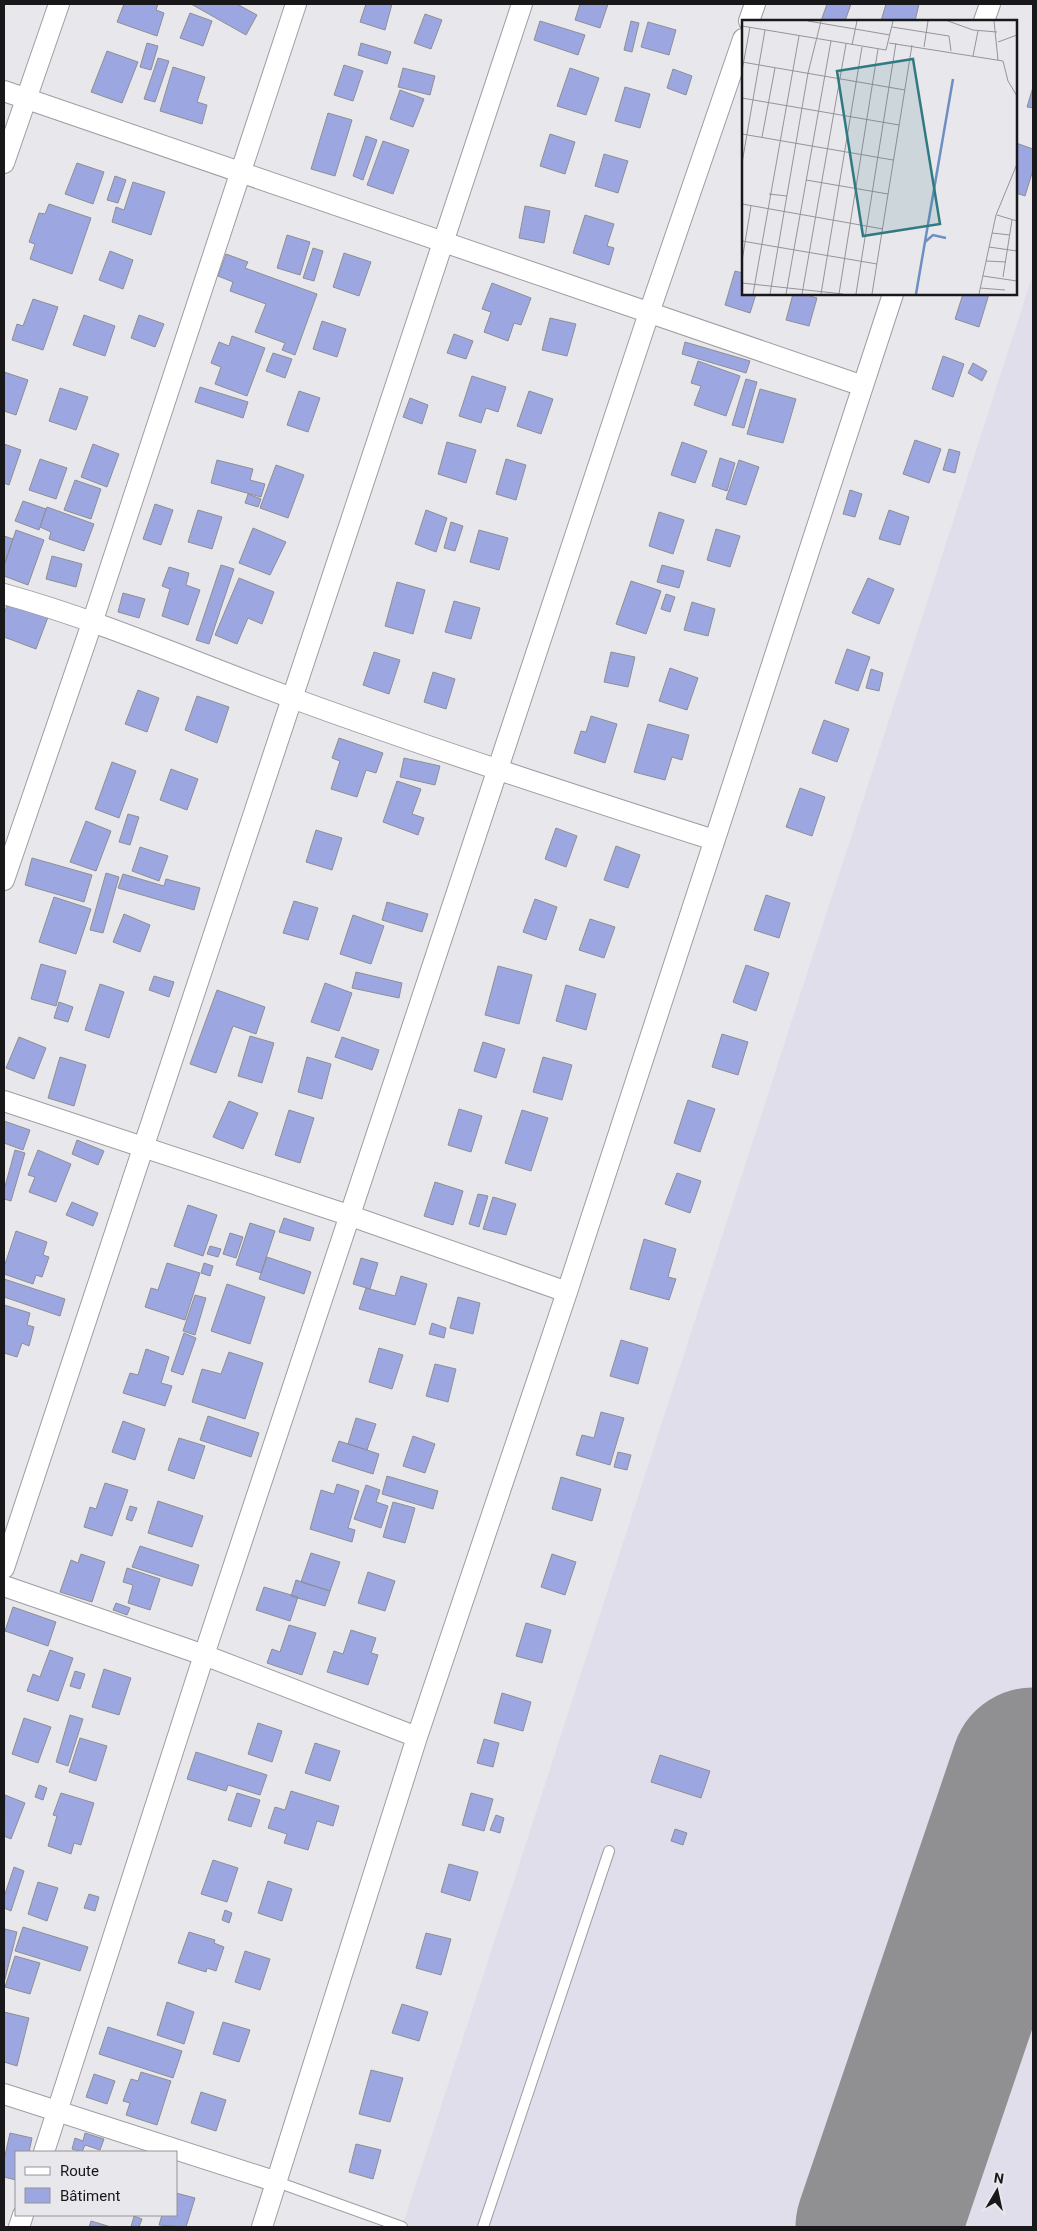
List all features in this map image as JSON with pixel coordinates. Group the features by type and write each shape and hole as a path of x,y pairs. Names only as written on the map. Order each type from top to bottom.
{"street":[{"path":"4,163 59,4"},
{"path":"4,880 92,623 239,172 296,4"},
{"path":"4,1568 522,4"},
{"path":"749,20 755,4"},
{"path":"984,20 990,4"},
{"path":"44,2151 204,1655 649,313 742,42"},
{"path":"4,91 863,386"},
{"path":"262,2227 417,1737 567,1292 893,295"},
{"path":"4,594 92,623 292,698 497,771 714,840"},
{"path":"4,1101 350,1216 567,1292"},
{"path":"4,1586 204,1655 417,1737"},
{"path":"4,2094 277,2182"}],"lane":[{"path":"483,2227 609,1851"},
{"path":"277,2182 402,2227"}],"shaded area":[{"path":"1033,274 1033,2227 402,2227"}],"building":[{"path":"124,4 158,4 156,10 164,13 157,36 117,22"},
{"path":"191,4 237,4 257,15 246,35"},
{"path":"366,4 392,4 385,30 360,22"},
{"path":"580,4 608,4 600,28 575,20"},
{"path":"827,4 851,4 845,20 821,20"},
{"path":"886,4 919,4 915,20 881,20"},
{"path":"190,13 212,21 203,46 180,38"},
{"path":"425,14 442,20 431,49 414,43"},
{"path":"540,21 585,35 578,55 534,40"},
{"path":"631,21 639,23 632,52 624,50"},
{"path":"648,22 676,30 669,55 641,47"},
{"path":"147,43 158,46 151,70 140,67"},
{"path":"361,43 391,52 387,64 358,55"},
{"path":"107,51 138,62 122,103 91,92"},
{"path":"158,58 169,61 155,102 144,99"},
{"path":"344,65 363,71 353,101 334,95"},
{"path":"173,67 205,77 197,102 207,105 202,124 160,111"},
{"path":"403,68 435,76 430,95 398,87"},
{"path":"570,68 599,78 586,115 557,106"},
{"path":"673,69 692,76 686,95 667,88"},
{"path":"625,87 650,94 640,128 615,121"},
{"path":"1033,87 1033,108 1027,107"},
{"path":"400,90 424,99 413,127 390,119"},
{"path":"328,113 352,120 335,176 311,169"},
{"path":"550,134 575,142 565,174 540,166"},
{"path":"366,136 377,140 363,180 353,176"},
{"path":"383,141 409,150 393,194 367,185"},
{"path":"1017,143 1033,149 1033,170 1025,196 1017,193"},
{"path":"604,154 628,161 618,193 595,186"},
{"path":"77,163 104,172 93,204 65,194"},
{"path":"115,176 126,180 118,203 107,200"},
{"path":"133,182 165,192 151,235 112,222 116,207 124,210"},
{"path":"49,204 91,218 72,274 30,259 35,244 29,242 39,213 45,214"},
{"path":"525,206 550,211 544,243 519,238"},
{"path":"585,215 614,224 607,246 614,248 609,265 573,253"},
{"path":"287,235 310,242 300,275 277,268"},
{"path":"313,248 323,251 314,281 303,278"},
{"path":"110,251 133,260 123,289 99,280"},
{"path":"344,253 371,262 359,296 333,287"},
{"path":"226,254 248,262 245,268 317,294 295,355 282,350 285,343 255,332 266,304 230,291 233,282 218,276"},
{"path":"735,271 742,273 742,295 756,295 750,313 725,305"},
{"path":"492,283 531,298 521,325 514,323 508,341 484,332 491,312 482,309"},
{"path":"793,295 807,295 817,298 809,326 786,320"},
{"path":"963,295 989,295 979,327 955,319"},
{"path":"33,299 58,307 43,350 12,340 17,324 23,326"},
{"path":"84,315 115,326 105,356 73,345"},
{"path":"139,315 164,324 155,347 131,338"},
{"path":"550,318 576,324 567,356 542,350"},
{"path":"322,321 346,329 337,357 313,349"},
{"path":"454,334 473,341 466,359 447,353"},
{"path":"232,336 265,348 247,396 215,384 221,367 211,363 219,342 229,346"},
{"path":"685,342 750,361 746,373 682,354"},
{"path":"273,353 292,359 285,378 266,371"},
{"path":"943,356 964,364 953,397 932,389"},
{"path":"698,361 740,376 726,416 694,405 701,386 691,383"},
{"path":"973,363 987,371 982,381 968,373"},
{"path":"4,372 28,380 16,415 4,411"},
{"path":"472,376 506,387 498,412 486,408 481,423 459,416"},
{"path":"746,379 757,382 744,428 732,425"},
{"path":"200,387 248,402 243,418 195,402"},
{"path":"60,388 88,397 76,430 49,421"},
{"path":"760,389 796,399 783,443 747,434"},
{"path":"299,391 320,398 308,432 287,425"},
{"path":"529,391 553,399 541,434 517,426"},
{"path":"410,398 428,405 422,424 403,417"},
{"path":"915,440 941,449 929,483 903,474"},
{"path":"447,442 476,450 466,483 438,474"},
{"path":"682,442 707,451 695,483 671,475"},
{"path":"4,444 21,450 9,485 4,483"},
{"path":"93,444 119,454 107,487 81,477"},
{"path":"949,449 960,452 955,473 943,470"},
{"path":"720,458 735,463 727,491 712,486"},
{"path":"40,459 67,468 56,499 29,490"},
{"path":"506,459 526,465 516,500 496,494"},
{"path":"217,460 253,469 250,480 265,484 261,497 211,483"},
{"path":"739,460 759,467 746,505 726,499"},
{"path":"276,465 304,475 288,518 260,508"},
{"path":"75,480 101,489 91,519 64,510"},
{"path":"850,490 862,494 855,517 843,514"},
{"path":"248,494 261,499 258,507 245,503"},
{"path":"23,501 46,509 39,530 15,521"},
{"path":"155,504 173,510 161,545 143,539"},
{"path":"47,507 94,524 84,551 49,539 51,532 40,527"},
{"path":"198,510 222,517 212,549 188,542"},
{"path":"426,510 447,518 436,552 415,544"},
{"path":"889,510 909,517 900,545 879,539"},
{"path":"659,512 684,520 673,554 649,546"},
{"path":"451,522 463,526 455,551 444,548"},
{"path":"253,528 286,542 270,575 239,563"},
{"path":"716,529 740,536 730,567 707,560"},
{"path":"16,530 44,540 28,585 4,576 4,566"},
{"path":"479,530 508,538 499,570 470,562"},
{"path":"4,536 13,539 4,566"},
{"path":"52,556 82,564 76,587 46,579"},
{"path":"221,565 234,569 209,644 196,640"},
{"path":"662,565 684,571 679,588 657,582"},
{"path":"169,567 189,573 186,585 200,590 188,625 162,616 170,589 162,586"},
{"path":"239,578 274,592 262,624 248,618 237,644 215,635"},
{"path":"868,578 894,589 879,624 852,613"},
{"path":"631,581 661,591 646,634 616,624"},
{"path":"397,582 425,590 413,634 385,626"},
{"path":"123,593 145,599 139,618 118,612"},
{"path":"666,594 675,597 670,612 661,609"},
{"path":"454,601 480,608 471,639 445,632"},
{"path":"692,602 715,609 708,636 684,630"},
{"path":"8,603 48,617 36,649 4,637 4,614"},
{"path":"847,649 870,657 858,691 835,683"},
{"path":"374,652 400,660 389,694 363,685"},
{"path":"611,652 635,657 628,687 604,682"},
{"path":"670,668 698,678 687,710 659,701"},
{"path":"871,669 883,673 879,691 866,688"},
{"path":"433,672 455,679 446,709 424,702"},
{"path":"138,690 159,698 147,732 125,724"},
{"path":"197,696 229,707 217,743 185,730"},
{"path":"591,716 617,724 605,763 574,753 581,731 586,732"},
{"path":"824,720 849,729 837,762 812,753"},
{"path":"648,724 689,735 682,760 672,757 665,780 634,772"},
{"path":"339,738 383,753 376,773 366,770 357,797 331,789 340,761 332,758"},
{"path":"404,758 440,766 435,785 400,777"},
{"path":"112,762 136,771 119,818 95,809"},
{"path":"171,769 198,779 187,810 160,800"},
{"path":"397,781 421,789 412,814 424,818 418,835 383,822"},
{"path":"800,788 825,797 812,836 786,827"},
{"path":"128,814 139,817 130,845 119,842"},
{"path":"86,821 111,831 96,871 70,862"},
{"path":"556,828 577,836 566,867 545,859"},
{"path":"316,830 342,838 332,870 306,862"},
{"path":"616,846 640,855 628,888 604,880"},
{"path":"140,847 168,856 159,881 132,871"},
{"path":"32,858 92,875 84,902 25,885"},
{"path":"106,873 119,877 103,933 90,930"},
{"path":"123,874 164,886 166,879 200,888 194,910 118,888"},
{"path":"766,895 790,903 779,938 754,930"},
{"path":"54,897 91,909 76,954 39,942"},
{"path":"535,899 557,907 546,940 523,932"},
{"path":"294,901 318,908 308,940 283,933"},
{"path":"387,902 428,914 422,932 382,920"},
{"path":"124,914 150,925 140,952 113,942"},
{"path":"353,915 384,926 371,964 340,954"},
{"path":"590,919 615,927 604,958 579,950"},
{"path":"41,964 66,971 56,1006 31,999"},
{"path":"746,965 769,973 756,1011 733,1002"},
{"path":"498,966 532,975 519,1024 485,1015"},
{"path":"356,972 402,983 399,998 352,988"},
{"path":"154,976 174,982 169,997 149,990"},
{"path":"325,983 352,993 339,1031 311,1022"},
{"path":"100,984 124,992 109,1038 85,1030"},
{"path":"566,985 596,994 586,1030 556,1021"},
{"path":"217,990 265,1007 256,1034 233,1026 216,1073 190,1064"},
{"path":"59,1002 73,1007 68,1022 54,1018"},
{"path":"722,1034 748,1042 738,1075 712,1067"},
{"path":"250,1036 274,1043 262,1083 238,1076"},
{"path":"19,1037 46,1048 34,1079 6,1068"},
{"path":"342,1037 379,1050 372,1070 335,1057"},
{"path":"483,1042 505,1049 496,1078 474,1071"},
{"path":"60,1057 86,1065 74,1106 48,1098"},
{"path":"307,1057 331,1064 322,1099 298,1092"},
{"path":"543,1057 572,1065 562,1100 533,1092"},
{"path":"688,1100 715,1109 700,1152 674,1143"},
{"path":"229,1101 258,1113 243,1149 213,1137"},
{"path":"459,1109 482,1116 471,1152 448,1145"},
{"path":"289,1110 314,1118 300,1163 275,1155"},
{"path":"522,1110 548,1118 531,1171 505,1163"},
{"path":"4,1121 30,1130 23,1150 4,1143"},
{"path":"77,1140 104,1151 98,1165 72,1154"},
{"path":"15,1150 25,1153 11,1201 4,1199 4,1190"},
{"path":"38,1150 71,1164 56,1202 29,1192 35,1177 28,1175"},
{"path":"677,1173 701,1181 690,1213 665,1204"},
{"path":"435,1182 463,1191 453,1225 424,1216"},
{"path":"478,1194 488,1196 479,1227 469,1224"},
{"path":"493,1197 516,1204 506,1235 483,1229"},
{"path":"72,1202 98,1213 93,1226 66,1215"},
{"path":"188,1205 217,1215 203,1256 174,1246"},
{"path":"284,1218 314,1228 310,1241 279,1232"},
{"path":"250,1223 275,1231 261,1273 236,1265"},
{"path":"16,1231 47,1242 43,1255 49,1257 42,1277 36,1275 33,1284 4,1274 4,1267"},
{"path":"230,1233 243,1237 236,1258 223,1254"},
{"path":"644,1239 676,1249 668,1277 676,1279 669,1300 630,1289"},
{"path":"210,1246 221,1249 218,1257 207,1254"},
{"path":"267,1257 311,1272 304,1294 259,1279"},
{"path":"361,1258 378,1263 370,1289 353,1284"},
{"path":"167,1263 200,1273 185,1320 145,1307 151,1288 158,1290"},
{"path":"204,1263 213,1266 210,1276 201,1273"},
{"path":"401,1276 427,1284 415,1325 359,1309 366,1288 395,1296"},
{"path":"4,1279 65,1299 60,1316 4,1297"},
{"path":"227,1284 265,1297 250,1344 211,1331"},
{"path":"195,1295 206,1298 195,1335 183,1331"},
{"path":"458,1297 480,1303 473,1334 450,1328"},
{"path":"4,1305 30,1313 27,1325 34,1327 29,1346 22,1343 17,1357 4,1353"},
{"path":"432,1323 446,1328 444,1338 429,1334"},
{"path":"184,1333 196,1338 183,1375 171,1371"},
{"path":"621,1340 648,1348 638,1384 610,1376"},
{"path":"379,1348 403,1355 392,1389 369,1382"},
{"path":"146,1349 169,1357 161,1383 172,1386 165,1406 123,1393 130,1373 138,1375"},
{"path":"229,1352 263,1363 245,1419 192,1402 202,1369 221,1374"},
{"path":"435,1364 456,1369 448,1402 426,1396"},
{"path":"601,1412 624,1418 610,1465 576,1455 582,1435 594,1438"},
{"path":"208,1416 259,1433 251,1457 200,1440"},
{"path":"356,1418 376,1424 367,1450 348,1444"},
{"path":"123,1421 145,1429 135,1460 112,1452"},
{"path":"413,1436 435,1444 425,1473 403,1466"},
{"path":"179,1438 205,1446 194,1479 168,1470"},
{"path":"339,1441 379,1454 373,1474 332,1461"},
{"path":"618,1452 631,1455 627,1470 614,1467"},
{"path":"387,1476 438,1491 433,1509 382,1494"},
{"path":"561,1477 601,1489 592,1521 552,1509"},
{"path":"105,1483 128,1490 112,1536 84,1527 90,1507 96,1509"},
{"path":"337,1484 359,1491 348,1528 355,1530 352,1542 310,1529 321,1490 334,1494"},
{"path":"366,1485 380,1490 376,1502 388,1506 381,1528 354,1519"},
{"path":"158,1501 203,1516 192,1547 148,1533"},
{"path":"393,1502 415,1508 405,1543 383,1537"},
{"path":"130,1506 137,1508 132,1521 126,1519"},
{"path":"140,1546 199,1565 192,1586 132,1567"},
{"path":"311,1553 340,1562 330,1591 301,1582"},
{"path":"81,1554 105,1562 92,1602 60,1592 71,1560 78,1563"},
{"path":"552,1554 576,1562 565,1595 541,1587"},
{"path":"127,1568 160,1579 150,1610 128,1603 133,1585 123,1582"},
{"path":"368,1572 395,1581 385,1611 358,1603"},
{"path":"296,1580 330,1591 325,1606 291,1596"},
{"path":"264,1587 298,1597 290,1621 256,1610"},
{"path":"116,1603 130,1608 127,1615 113,1610"},
{"path":"13,1607 56,1622 48,1646 5,1631"},
{"path":"526,1623 551,1630 542,1663 516,1656"},
{"path":"289,1625 316,1633 302,1675 267,1663 272,1649 280,1652"},
{"path":"351,1630 376,1638 371,1653 378,1655 368,1685 327,1672 334,1651 343,1654"},
{"path":"50,1650 73,1658 58,1701 27,1691 33,1674 40,1677"},
{"path":"104,1669 131,1678 119,1715 92,1707"},
{"path":"75,1671 85,1674 80,1689 70,1686"},
{"path":"502,1693 531,1702 523,1731 494,1723"},
{"path":"70,1715 83,1719 68,1766 56,1762"},
{"path":"24,1718 51,1727 38,1763 12,1754"},
{"path":"258,1723 282,1731 272,1762 248,1754"},
{"path":"80,1738 107,1746 96,1781 69,1772"},
{"path":"484,1739 499,1743 493,1767 477,1763"},
{"path":"315,1743 340,1751 330,1781 305,1773"},
{"path":"196,1752 267,1775 260,1795 228,1785 226,1791 187,1779"},
{"path":"660,1755 710,1771 701,1798 651,1782"},
{"path":"39,1785 47,1788 43,1800 35,1797"},
{"path":"291,1791 339,1806 333,1826 317,1821 308,1850 284,1843 287,1834 268,1828 275,1807 285,1810"},
{"path":"61,1793 94,1803 81,1845 74,1843 71,1854 48,1846 57,1816 53,1815"},
{"path":"237,1793 260,1800 251,1827 228,1820"},
{"path":"471,1793 493,1799 484,1831 462,1825"},
{"path":"5,1795 25,1803 11,1839 4,1836"},
{"path":"496,1815 504,1818 500,1833 490,1830"},
{"path":"675,1829 687,1833 683,1845 671,1841"},
{"path":"213,1860 238,1868 227,1902 201,1894"},
{"path":"449,1864 478,1872 470,1901 441,1892"},
{"path":"14,1867 24,1871 11,1911 4,1908 4,1897"},
{"path":"268,1881 292,1889 282,1921 258,1913"},
{"path":"38,1882 58,1888 47,1921 28,1914"},
{"path":"89,1894 99,1897 95,1911 84,1908"},
{"path":"225,1910 232,1913 229,1923 222,1920"},
{"path":"23,1927 88,1947 80,1971 15,1951"},
{"path":"5,1929 17,1932 4,1983 4,1936"},
{"path":"189,1932 215,1940 214,1943 224,1947 216,1971 207,1968 206,1972 178,1963"},
{"path":"426,1933 451,1939 441,1975 416,1968"},
{"path":"245,1951 270,1959 260,1990 235,1982"},
{"path":"15,1956 40,1963 30,1994 5,1987"},
{"path":"167,2002 194,2012 184,2044 157,2035"},
{"path":"402,2004 428,2012 419,2041 392,2033"},
{"path":"4,2012 29,2018 17,2066 4,2062"},
{"path":"223,2022 250,2030 239,2062 213,2054"},
{"path":"108,2027 182,2051 173,2078 99,2054"},
{"path":"371,2070 403,2078 390,2122 359,2114"},
{"path":"141,2072 171,2081 157,2125 126,2115 130,2103 123,2101 131,2079 138,2081"},
{"path":"94,2074 115,2081 107,2104 86,2097"},
{"path":"201,2092 226,2100 216,2131 191,2123"},
{"path":"10,2133 32,2138 29,2151 15,2151 15,2180 4,2177 4,2160"},
{"path":"85,2133 104,2139 100,2150 85,2145 82,2151 72,2149 75,2138 83,2141"},
{"path":"356,2144 381,2150 373,2179 349,2172"},
{"path":"178,2194 195,2198 186,2227 159,2225 162,2216 178,2216"},
{"path":"134,2216 142,2219 139,2227 131,2227"},
{"path":"91,2221 111,2227 89,2227"}],"taxiway":[{"path":"883,2227 884,2210"}],"runway":[{"path":"878,2227 1033,1770"}]}
